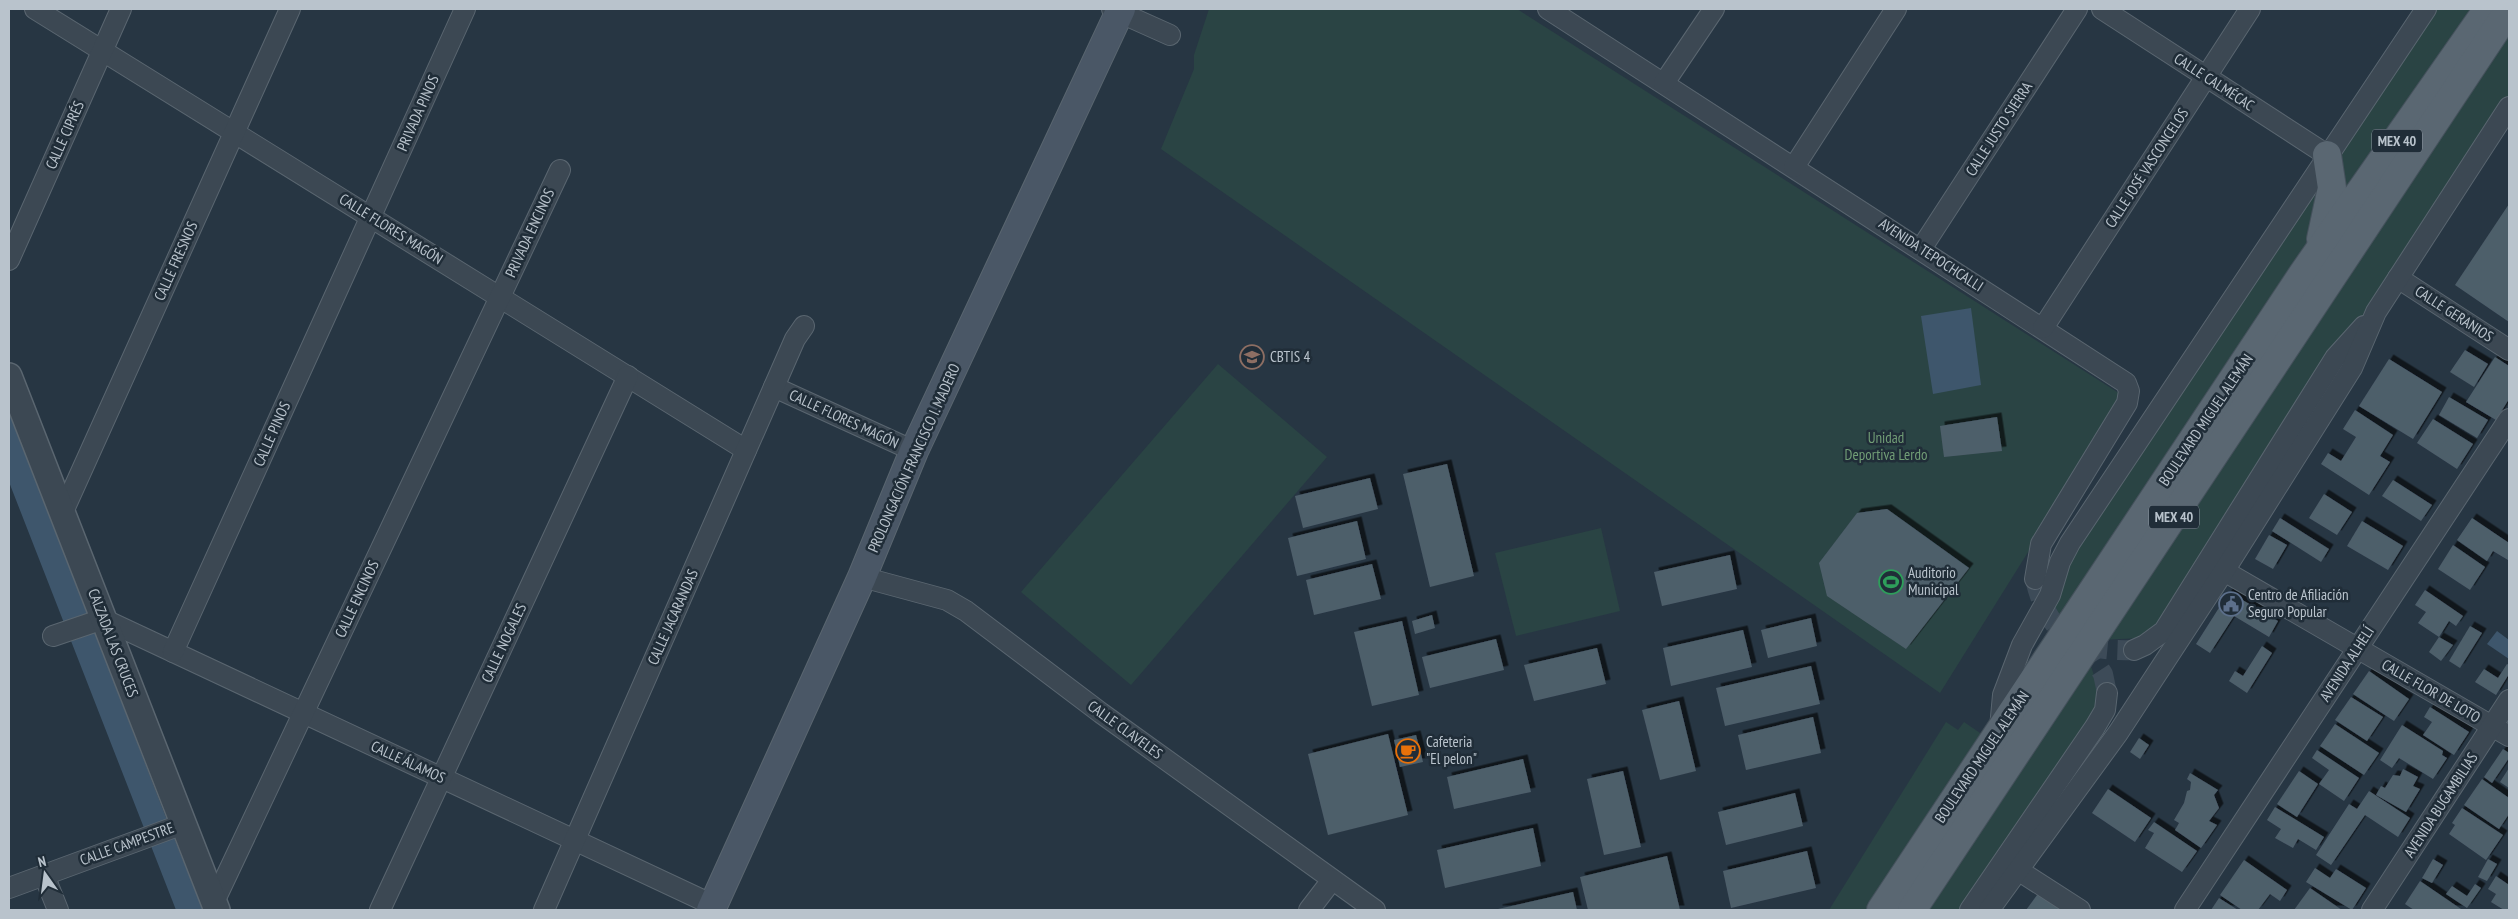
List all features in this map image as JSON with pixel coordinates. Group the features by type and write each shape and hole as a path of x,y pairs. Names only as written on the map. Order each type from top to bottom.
{"main road":[{"name":"BOULEVARD MIGUEL ALEMÁN","path":"1881,910 2304,272 2488,9"},
{"name":"PROLONGACIÓN FRANCISCO I. MADERO","path":"712,908 862,577 914,451 1118,10"},
{"name":"BOULEVARD MIGUEL ALEMÁN","path":"1912,910 2509,10"},
{"path":"2304,272 2321,240 2327,216 2332,188 2327,155"}],"street":[{"name":"CALLE FLORES MAGÓN","path":"35,9 746,450"},
{"name":"CALLE CIPRÉS","path":"9,260 121,9"},
{"name":"CALLE FRESNOS","path":"62,514 290,9"},
{"name":"PRIVADA PINOS","path":"370,217 465,9"},
{"name":"AVENIDA TEPOCHCALLI","path":"1548,9 2126,383 2129,391 2127,403 2041,544 2034,579"},
{"path":"1664,83 1714,9"},
{"path":"1794,167 1896,9"},
{"name":"CALLE JUSTO SIERRA","path":"1921,249 2077,9"},
{"name":"CALLE CALMÉCAC","path":"2102,9 2327,155"},
{"name":"CALLE JOSÉ VASCONCELOS","path":"2043,328 2250,9"},
{"path":"2000,730 2003,695 2022,645 2050,595 2060,562 2070,543 2426,9"},
{"path":"1118,10 1170,35"},
{"path":"2134,650 2145,646 2164,631 2335,358 2376,312 2509,107"},
{"name":"PRIVADA ENCINOS","path":"499,297 560,170"},
{"name":"CALLE PINOS","path":"173,652 370,217"},
{"name":"CALLE GERANIOS","path":"2398,278 2509,350"},
{"name":"CALLE ENCINOS","path":"215,906 303,713 499,297"},
{"path":"1989,910 2118,733 2224,570 2352,368 2376,312"},
{"name":"CALLE JACARANDAS","path":"544,910 576,841 795,339 804,326"},
{"name":"CALZADA LAS CRUCES","path":"9,376 62,514 99,621 176,826 215,906"},
{"name":"CALLE NOGALES","path":"380,910 628,376"},
{"name":"CALLE FLORES MAGÓN","path":"774,387 914,451"},
{"name":"AVENIDA ALHELÍ","path":"2185,910 2509,419"},
{"name":"CALLE FLOR DE LOTO","path":"2224,570 2509,736"},
{"name":"CALLE CLAVELES","path":"862,577 947,600 966,611 1101,713 1375,910"},
{"path":"60,633 99,621"},
{"name":"CALLE ÁLAMOS","path":"99,621 173,652 576,841 712,908"},
{"path":"1970,910 2095,728 2105,710 2107,693"},
{"name":"AVENIDA BUGAMBILIAS","path":"2372,910 2509,700"},
{"name":"CALLE CAMPESTRE","path":"9,888 176,826"},
{"path":"2018,870 2080,910"},
{"path":"44,875 58,910"},
{"path":"1309,910 1332,880"}],"green space":[{"name":"Unidad Deportiva Lerdo","path":"1209,9 1517,9 2125,397 1940,693 1161,149 1194,69 1194,55"},
{"path":"2433,9 2478,9 2054,625 2053,618 2065,561"},
{"path":"2509,27 2509,108 2335,354 2162,623 2144,638 2097,640"},
{"path":"1218,364 1327,457 1131,685 1021,592"},
{"path":"1601,528 1620,611 1516,636 1495,553"},
{"path":"2088,657 2099,691 2098,709 1966,910 1918,910"},
{"path":"1946,722 1958,730 1964,722 1983,735 1867,910 1829,910"}],"water":[{"path":"1971,308 1981,385 1933,394 1921,316"},
{"path":"9,409 203,910 176,910 9,482"},
{"path":"2497,631 2509,640 2509,659 2487,644"}],"building":[{"path":"2509,204 2509,322 2455,285"},
{"path":"2465,350 2488,364 2474,387 2450,372"},
{"path":"2495,357 2509,366 2509,399 2496,420 2466,402"},
{"path":"2389,359 2442,392 2413,439 2359,406"},
{"path":"2449,397 2488,420 2477,438 2439,415"},
{"path":"2355,410 2393,435 2380,456 2390,462 2369,495 2321,464 2328,453 2341,461 2356,437 2343,429"},
{"path":"1997,417 2002,451 1944,457 1940,426"},
{"path":"2433,419 2473,444 2457,469 2417,443"},
{"path":"1447,464 1474,576 1430,587 1403,474"},
{"path":"1370,478 1378,509 1303,528 1295,496"},
{"path":"2393,480 2432,505 2421,521 2382,496"},
{"path":"2324,494 2352,512 2337,535 2309,518"},
{"name":"Auditorio Municipal","path":"1887,509 1969,568 1906,649 1827,596 1819,563 1857,513"},
{"path":"2280,518 2329,549 2321,562 2272,531"},
{"path":"2472,518 2509,543 2508,560 2493,551 2487,561 2457,540"},
{"path":"1357,521 1366,559 1297,576 1288,538"},
{"path":"2362,521 2403,546 2388,570 2347,546"},
{"path":"2269,535 2287,545 2273,569 2255,559"},
{"path":"2453,545 2485,567 2470,590 2438,569"},
{"path":"1730,555 1737,589 1662,606 1654,572"},
{"path":"1372,564 1381,599 1314,615 1306,580"},
{"path":"2425,590 2463,616 2456,626 2449,621 2439,637 2418,623 2426,612 2415,605"},
{"path":"2229,592 2278,621 2269,637 2234,616 2210,653 2196,644"},
{"path":"1432,615 1435,628 1415,634 1412,621"},
{"path":"1811,618 1817,646 1768,658 1761,630"},
{"path":"1402,621 1419,695 1372,706 1354,632"},
{"path":"2470,626 2482,633 2460,668 2449,661"},
{"path":"1743,630 1752,667 1671,686 1663,648"},
{"path":"2439,637 2453,645 2441,661 2429,652"},
{"path":"1496,639 1504,670 1430,688 1422,657"},
{"path":"2262,646 2272,653 2247,693 2229,681 2235,671 2243,676"},
{"path":"1597,648 1606,684 1534,701 1524,665"},
{"path":"2507,664 2509,665 2509,674 2496,695 2475,682 2484,669 2498,678"},
{"path":"1811,666 1820,704 1725,726 1716,688"},
{"path":"2369,671 2409,699 2394,721 2353,694"},
{"path":"2351,697 2383,717 2367,741 2335,720"},
{"path":"1679,701 1696,771 1660,780 1642,710"},
{"path":"2430,707 2469,732 2454,755 2423,735 2432,722 2424,717"},
{"path":"1813,717 1821,753 1746,770 1738,735"},
{"path":"2335,724 2379,753 2364,775 2320,746"},
{"path":"2402,725 2443,751 2442,755 2447,758 2433,779 2399,758 2392,768 2380,760"},
{"path":"1388,734 1408,815 1328,835 1308,754"},
{"name":"Cafeteria \"El pelon\"","path":"1416,735 1423,762 1400,767 1394,740"},
{"path":"2139,738 2149,745 2140,759 2130,752"},
{"path":"2503,749 2509,753 2509,758 2492,783 2484,777"},
{"path":"2317,750 2359,778 2344,801 2319,784 2329,770 2312,758"},
{"path":"1523,759 1531,792 1454,809 1447,777"},
{"path":"2509,768 2509,788 2500,782"},
{"path":"2403,769 2418,777 2413,786 2420,789 2406,812 2376,795 2381,786 2385,788 2393,775 2400,776"},
{"path":"1623,771 1641,847 1604,855 1587,779"},
{"path":"2299,771 2318,784 2297,817 2277,804"},
{"path":"2190,773 2218,790 2214,795 2219,808 2209,821 2217,825 2201,848 2175,830 2179,823 2174,820 2184,803 2187,791 2190,790 2191,782 2187,779"},
{"path":"2482,779 2509,798 2509,814 2499,829 2464,805"},
{"path":"2108,789 2151,818 2135,842 2092,813"},
{"path":"2369,791 2410,818 2398,837 2365,815 2331,865 2316,855 2349,804 2357,809"},
{"path":"1795,793 1803,826 1726,845 1718,812"},
{"path":"2275,807 2324,837 2316,850 2298,839 2293,848 2275,838 2281,829 2267,820"},
{"path":"2462,808 2503,835 2486,860 2449,834 2455,825 2452,823"},
{"path":"2154,822 2197,851 2182,872 2145,848 2154,833 2148,830"},
{"path":"1533,828 1541,866 1445,888 1437,850"},
{"path":"1807,851 1816,888 1731,908 1723,871"},
{"path":"1667,856 1680,910 1588,910 1580,877"},
{"path":"2433,859 2443,865 2432,883 2422,878"},
{"path":"2488,859 2497,864 2487,881 2478,877"},
{"path":"2244,860 2287,890 2280,901 2270,894 2258,910 2242,910 2220,895"},
{"path":"2315,868 2330,878 2336,869 2366,888 2352,910 2306,882"},
{"path":"2496,876 2509,885 2509,910 2504,910 2491,902 2496,894 2488,889"},
{"path":"2420,881 2461,909 2414,910 2405,904"},
{"path":"2475,884 2481,888 2467,908 2446,894 2452,886 2467,896"},
{"path":"2310,888 2342,910 2294,910"},
{"path":"2040,891 2067,910 2026,910"},
{"path":"1573,892 1577,910 1498,910 1498,909"},
{"path":"2219,898 2238,910 2211,910"}],"tunnel":[{"path":"2035,579 2048,614 2057,627 2068,637 2096,648 2134,650"},
{"path":"2084,645 2103,674 2107,693"}],"place":[{"name":"CBTIS 4","path":"1252,357"},
{"name":"Auditorio Municipal","path":"1891,582"},
{"name":"Centro de Afiliación Seguro Popular","path":"2231,604"},
{"name":"Cafeteria \"El pelon\"","path":"1408,751"}]}
